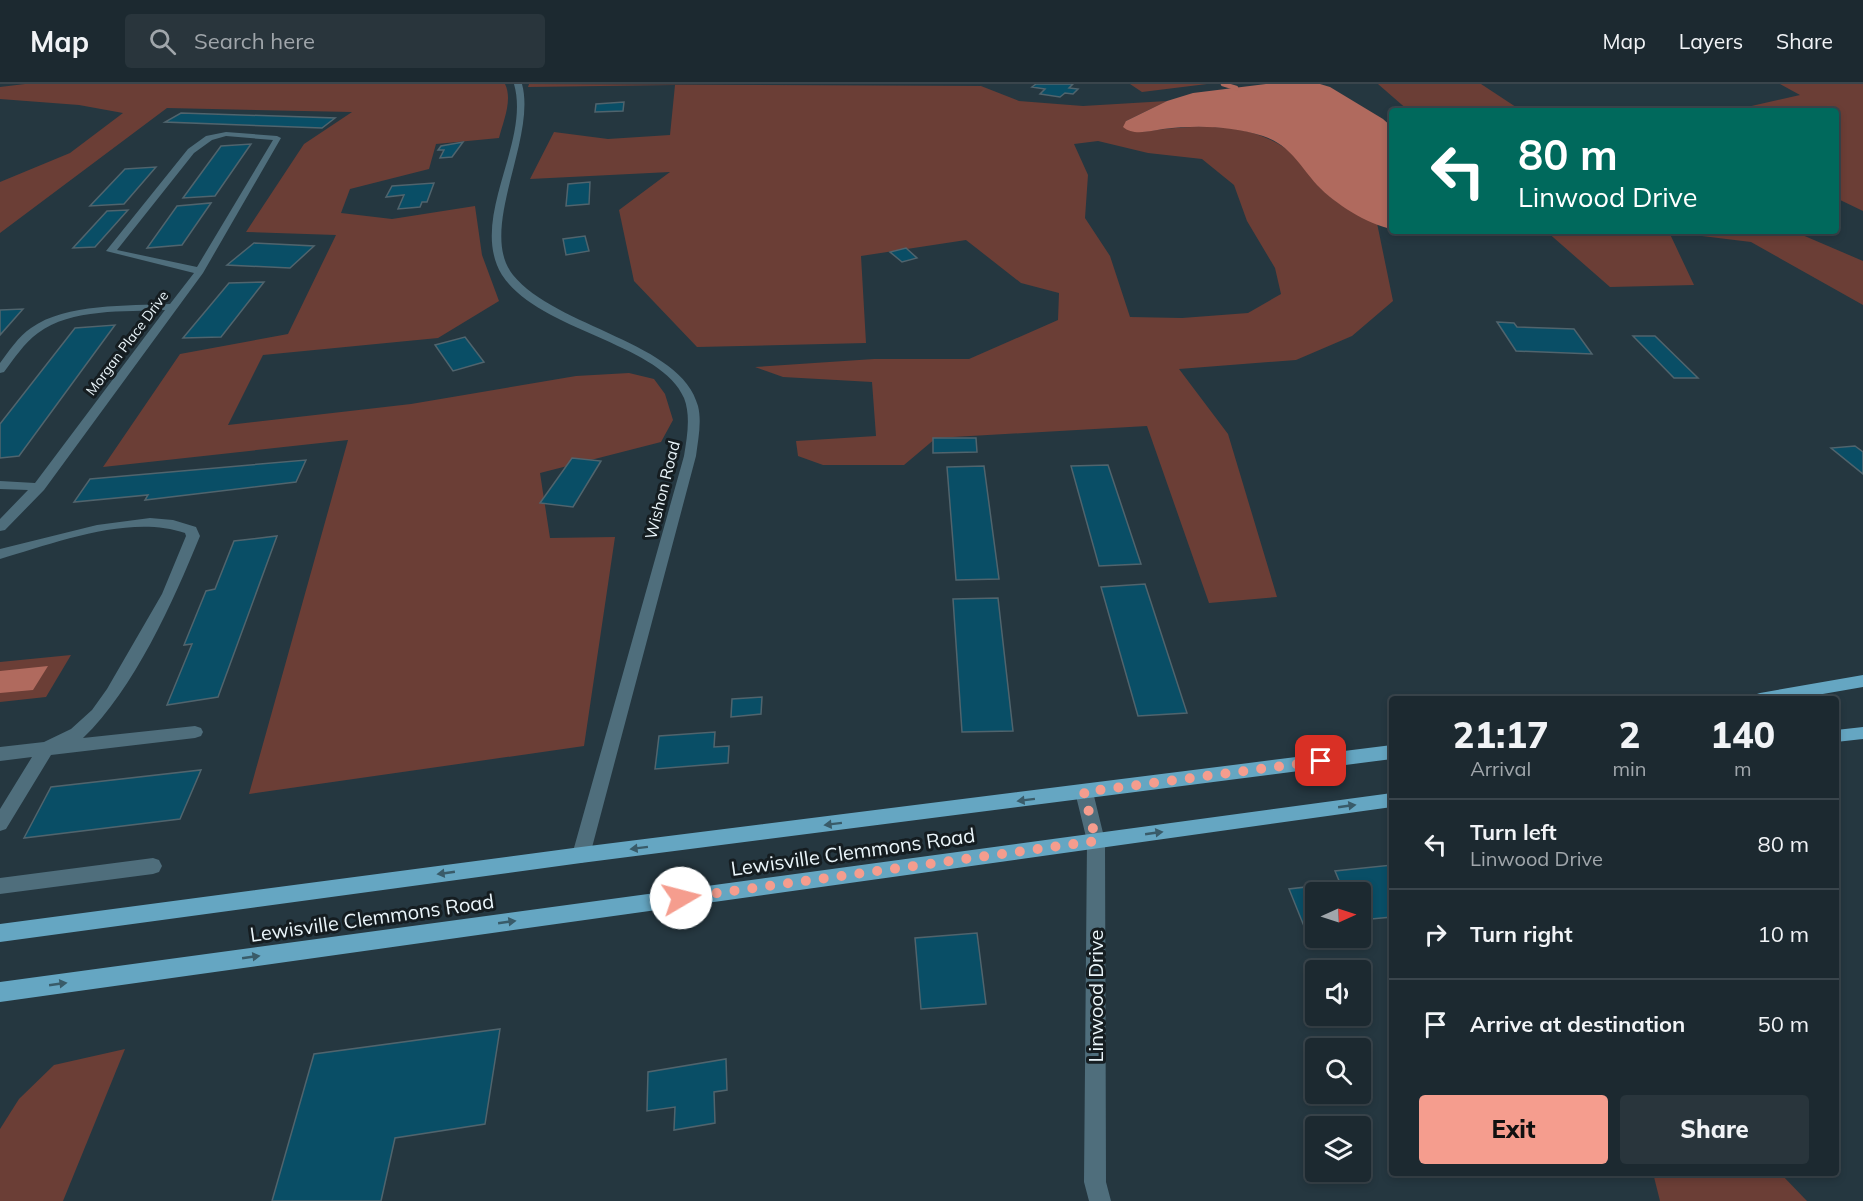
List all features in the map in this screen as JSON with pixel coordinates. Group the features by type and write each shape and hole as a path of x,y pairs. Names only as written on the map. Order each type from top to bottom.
{"main road":[{"path":"1777,696 1863,681"},
{"path":"1839,736 1863,733"},
{"name":"Lewisville Clemmons Road","path":"0,933 581,855 1389,752"},
{"name":"Lewisville Clemmons Road","path":"0,992 1389,800"}],"street":[{"name":"Wishon Road","path":"518,84 522,104 501,205 498,239 500,259 504,269 514,282 540,303 667,369 680,381 690,395 693,405 694,426 690,456 581,855"},
{"name":"Morgan Place Drive","path":"0,527 39,487 200,271 277,138 226,134 209,138 191,152 111,251 200,271"},
{"path":"0,370 25,340 40,327 57,320 89,313 172,307"},
{"path":"0,485 39,487"},
{"path":"0,554 79,533 117,526 175,524 191,530 193,536 170,594 113,693 98,714 77,734 46,749 0,824"},
{"path":"0,754 195,732"},
{"name":"Linwood Drive","path":"1084,792 1096,841 1095,1182 1100,1201"},
{"path":"0,885 153,866"}],"shaded area":[{"path":"25,84 505,84 508,104 499,138 436,144 429,169 350,189 341,213 392,219 475,206 482,255 499,301 438,338 263,355 228,425 411,404 576,376 629,373 654,379 665,394 673,420 661,442 540,473 550,538 615,537 584,746 249,794 348,440 103,467 180,354 288,334 336,235 246,232 304,144 352,112 167,108 0,233 0,182 70,153 123,113 79,105 0,99 0,87"},
{"path":"529,84 981,86 1019,101 1083,106 1167,101 1126,121 1142,132 1202,127 1223,128 1262,136 1280,145 1299,160 1328,195 1353,212 1377,223 1393,301 1352,336 1296,360 1179,369 1228,434 1277,597 1209,603 1147,426 936,438 904,465 823,465 798,456 796,441 876,436 872,382 783,377 755,367 874,359 969,359 1058,320 1059,293 1021,283 966,240 861,256 866,343 697,347 634,281 619,210 670,172 530,179 554,132 608,139 670,135 675,85 528,87","holes":["1098,141 1148,153 1202,159 1234,185 1247,221 1275,268 1281,294 1248,313 1182,318 1130,317 1110,256 1085,218 1088,175 1074,144"]},
{"path":"1130,84 1207,84 1142,92"},
{"path":"1266,84 1320,84 1330,87 1383,119 1389,124 1389,228 1372,223 1342,206 1317,185 1288,151 1263,136 1214,127 1137,132 1123,127 1126,121 1167,101 1193,93"},
{"path":"1378,84 1481,84 1517,108 1406,108"},
{"path":"1780,84 1863,84 1863,211 1839,199 1839,108 1746,108 1800,95"},
{"path":"1549,234 1670,234 1694,285 1610,287"},
{"path":"1685,234 1800,234 1863,261 1863,305 1751,242"},
{"path":"71,655 46,697 0,702 0,662"},
{"path":"48,666 33,690 0,693 0,671"},
{"path":"125,1049 63,1201 0,1201 0,1129 19,1099 54,1065"},
{"path":"1654,1176 1783,1176 1807,1201 1660,1201"}],"building":[{"path":"1036,84 1073,84 1069,88 1078,89 1073,94 1065,93 1060,97 1040,94 1045,89 1032,87"},
{"path":"624,102 623,111 595,112 596,104"},
{"path":"181,113 335,118 322,128 165,122"},
{"path":"463,142 452,157 440,158 444,150 438,150 441,146"},
{"path":"251,144 215,196 183,198 221,146"},
{"path":"156,167 124,204 90,206 125,169"},
{"path":"590,182 589,204 566,206 568,184"},
{"path":"434,183 427,202 422,202 420,207 398,209 404,195 386,197 392,186"},
{"path":"211,203 182,245 147,248 177,206"},
{"path":"128,210 95,247 73,248 107,211"},
{"path":"585,236 589,251 566,255 563,239"},
{"path":"254,243 314,246 290,268 227,265"},
{"path":"906,248 917,258 902,262 890,252"},
{"path":"264,282 221,337 183,338 229,283"},
{"path":"23,309 0,335 0,310"},
{"path":"1497,322 1514,323 1517,327 1574,329 1592,354 1516,351"},
{"path":"115,325 19,456 0,458 0,424 75,328"},
{"path":"1633,336 1655,336 1698,378 1674,378"},
{"path":"465,337 484,362 453,371 435,345"},
{"path":"933,438 976,438 977,452 933,453"},
{"path":"1855,446 1863,452 1863,474 1831,448"},
{"path":"572,458 601,461 573,507 540,503"},
{"path":"306,460 296,482 145,500 148,495 74,502 90,479"},
{"path":"1108,465 1141,564 1099,566 1071,466"},
{"path":"984,466 999,579 956,580 947,467"},
{"path":"277,536 218,697 167,705 192,644 184,645 206,591 215,589 234,541"},
{"path":"1145,584 1187,713 1138,716 1101,587"},
{"path":"998,598 1013,731 962,732 953,599"},
{"path":"762,697 761,714 731,717 732,699"},
{"path":"715,732 714,747 729,746 728,763 655,769 659,736"},
{"path":"201,770 180,819 24,838 51,787"},
{"path":"1389,865 1389,917 1371,919 1371,882 1340,882 1335,871"},
{"path":"1305,887 1305,929 1289,889"},
{"path":"977,933 986,1004 921,1009 915,938"},
{"path":"500,1029 485,1124 395,1138 381,1201 272,1201 314,1054"},
{"path":"726,1059 727,1090 714,1092 715,1123 674,1130 675,1107 647,1111 648,1072"}],"waterway":[{"path":"1223,84 1236,88"}],"route":[{"path":"681,898 1096,841 1084,792 1321,761"}]}
